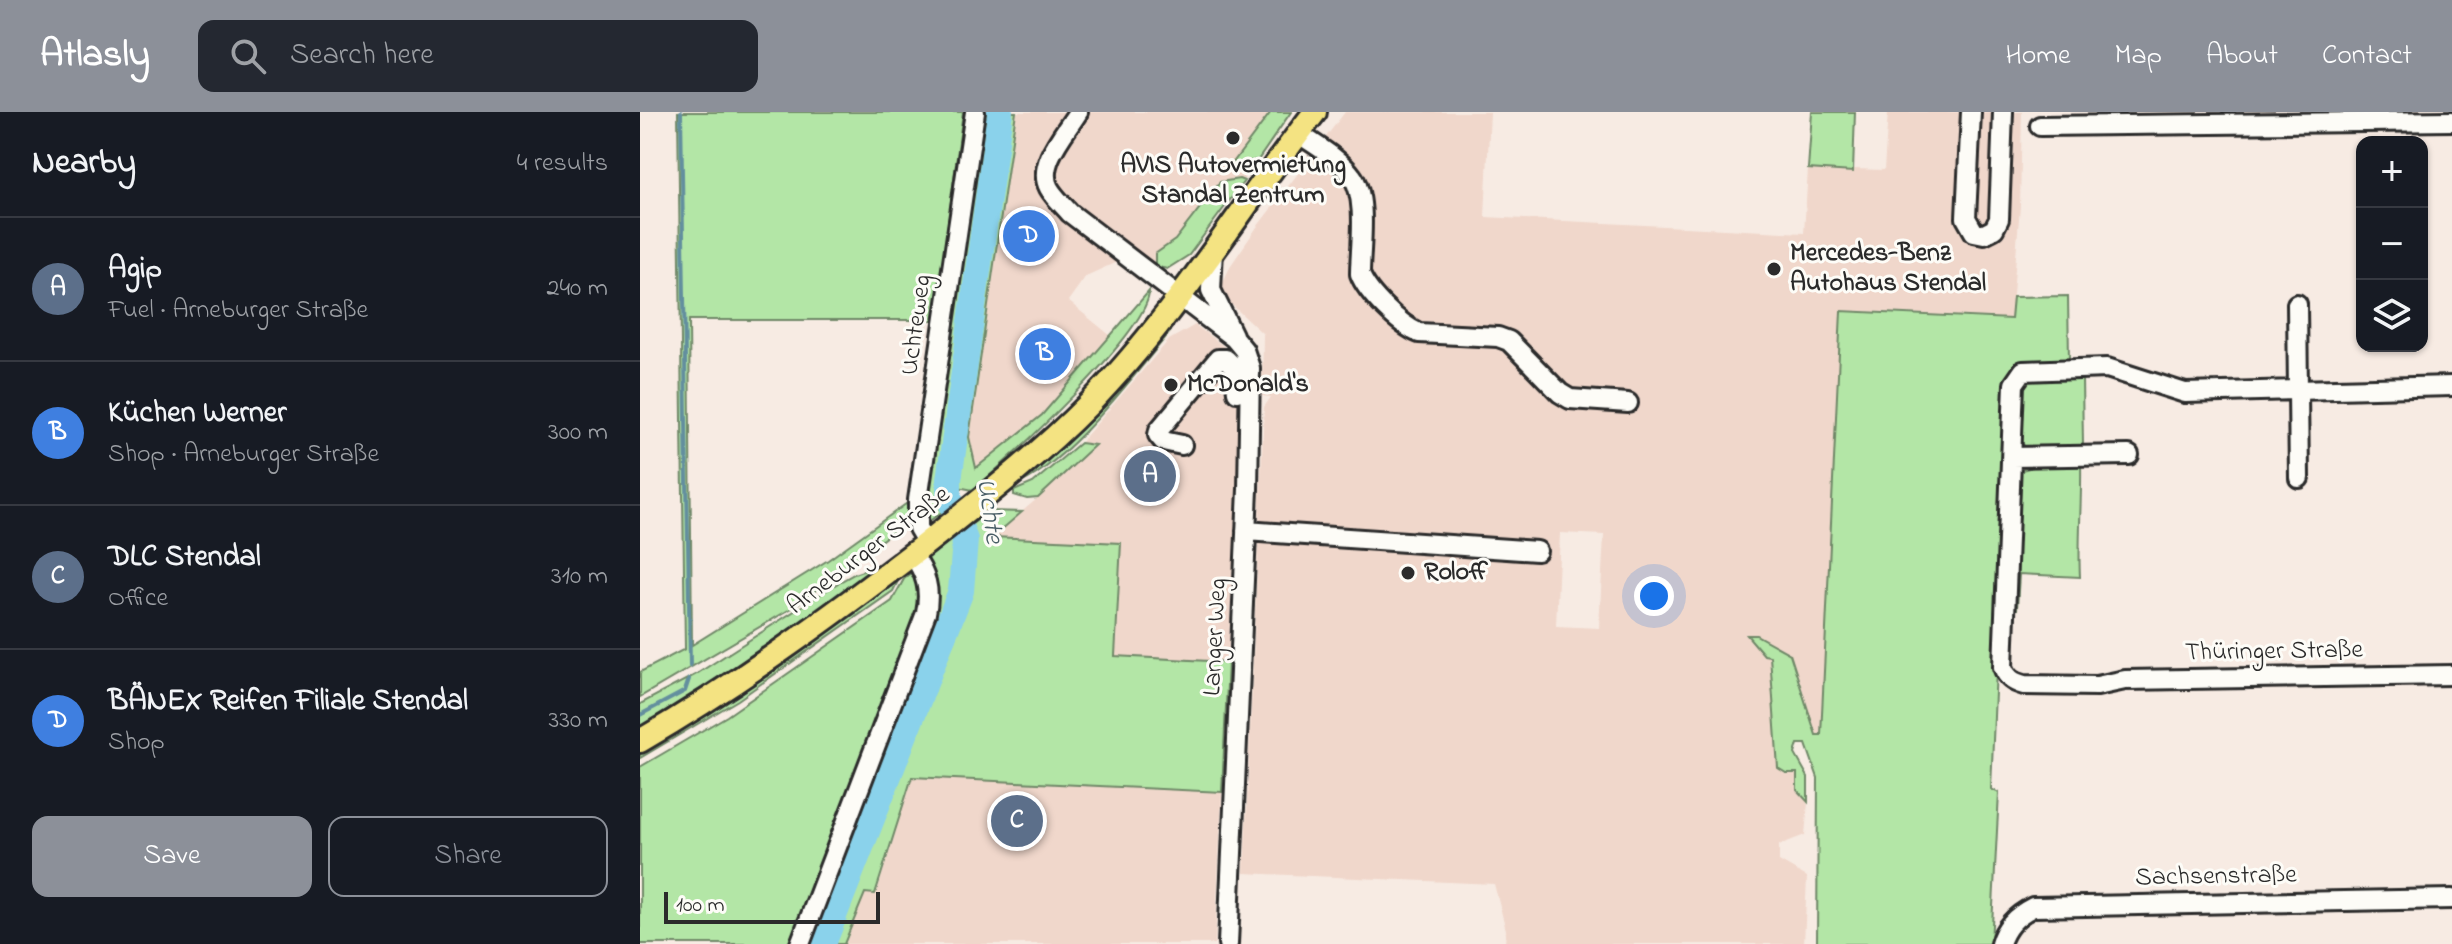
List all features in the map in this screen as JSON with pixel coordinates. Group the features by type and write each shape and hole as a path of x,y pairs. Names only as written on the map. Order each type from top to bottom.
{"main road":[{"name":"Arneburger Straße","path":"640,741 757,668 925,544 971,508 1089,403 1180,295 1315,112"}],"street":[{"name":"Uchteweg","path":"800,944 929,600 923,570 925,544 918,528 918,500 975,112"},
{"name":"Langer Weg","path":"1078,112 1048,161 1045,173 1049,187 1070,213 1234,338 1244,350 1251,386 1228,944"},
{"path":"1971,112 1966,218 1969,228 1984,234 1994,229 1999,219 2003,112"},
{"path":"2040,126 2452,121"},
{"path":"1298,133 1339,162 1354,178 1361,196 1360,274 1364,285 1408,328 1419,333 1498,337 1509,341 1560,393 1570,399 1628,403"},
{"name":"Langer Weg","path":"1214,249 1211,290 1234,338"},
{"path":"2297,304 2299,478"},
{"path":"1182,445 1163,441 1158,435 1159,430 1218,359 1226,359 1234,367 1237,392"},
{"path":"2129,455 2012,457 2014,384 2023,371 2107,368 2185,393 2452,386"},
{"name":"Thüringer Straße","path":"2012,457 2003,667 2014,682 2024,685 2097,686 2125,680 2452,675"},
{"path":"1246,531 1537,551"},
{"name":"Sachsenstraße","path":"2000,944 2003,933 2018,915 2033,907 2452,899"}],"shaded area":[{"path":"1016,112 1271,112 1233,163 1258,160 1184,260 1167,269 1155,266 1144,281 1119,261 1086,276 1068,301 1111,336 1042,415 977,469 969,437"},
{"path":"1345,112 1490,112 1485,217 1804,233 1808,169 1852,172 1853,169 1884,170 1888,112 2022,112 2020,206 2011,319 1841,311 1821,735 1816,735 1790,654 1756,635 1748,635 1770,656 1778,768 1797,773 1797,790 1808,802 1805,835 1779,845 1779,861 1807,877 1804,944 1505,944 1506,930 1494,884 1244,873 1264,407 1271,397 1262,396 1263,334 1231,304 1223,282 1257,227","holes":["1560,533 1604,535 1599,628 1556,626"]},
{"path":"1195,325 1231,352 1242,385 1228,662 1115,656 992,537 1094,445 1080,443 1169,340"},
{"path":"912,777 1222,792 1215,944 844,944 865,893 876,894"}],"green space":[{"path":"678,112 963,112 935,320 689,320 692,645 828,560 910,501 912,517 792,608 640,697 640,672 685,649"},
{"path":"980,112 1016,112 969,437 976,468 1042,415 1149,291 1143,310 1127,335 1074,395 973,490 958,487 959,500 925,524 925,510"},
{"path":"1271,112 1291,112 1258,160 1232,164"},
{"path":"1812,112 1855,112 1853,172 1808,169"},
{"path":"1244,181 1189,255 1167,269 1155,266 1155,254 1175,240 1220,182"},
{"path":"2068,296 2069,361 2027,363 2013,370 2008,377 1991,789 1999,793 1991,944 1817,944 1818,778 1806,744 1798,744 1795,754 1808,777 1808,802 1797,790 1797,773 1786,773 1778,768 1770,656 1764,655 1747,635 1756,635 1790,654 1816,735 1821,735 1841,311 2011,319 2013,297"},
{"path":"1168,331 1118,395 1076,441 1033,476 1013,486 1106,403"},
{"path":"2078,374 2082,378 2083,445 2080,449 2027,448 2020,442 2021,386 2025,378"},
{"path":"1080,443 1095,445 1038,498 1014,495 1014,491 1033,483"},
{"path":"2033,462 2081,462 2080,577 2019,574 2017,609 2013,609 2018,471 2033,467"},
{"path":"989,511 1022,512 993,537 1121,543 1115,656 1228,662 1222,792 912,777 875,894 865,893 844,944 807,944 907,680 925,560"},
{"path":"883,564 813,620 640,732 640,704 695,675 838,583"},
{"path":"915,570 924,601 793,944 640,944 640,767 727,716 892,601 904,579"},
{"path":"900,577 893,591 738,700 640,758 640,750"}],"waterway":[{"path":"681,112 690,666"},
{"name":"Uchte","path":"823,944 961,591 965,540 949,496 949,480 1000,112"},
{"path":"640,715 685,691 689,679"}],"place":[{"name":"AVIS Autovermietung Standal Zentrum","path":"1233,138"},
{"name":"BÄNEX Reifen Filiale Stendal","path":"1029,236"},
{"name":"Mercedes-Benz Autohaus Stendal","path":"1774,269"},
{"name":"Küchen Werner","path":"1045,354"},
{"name":"McDonald's","path":"1171,385"},
{"name":"Agip","path":"1150,476"},
{"name":"Roloff","path":"1408,573"},
{"name":"DLC Stendal","path":"1017,821"}]}
